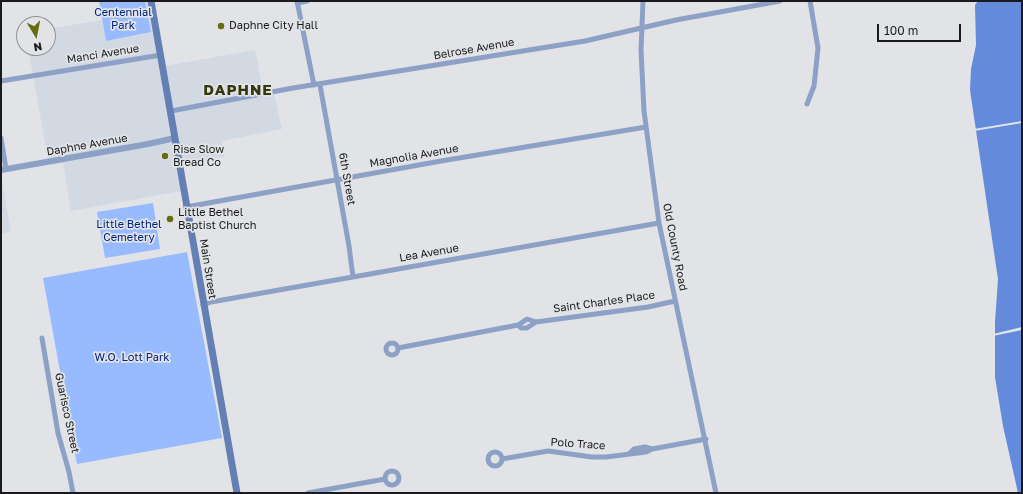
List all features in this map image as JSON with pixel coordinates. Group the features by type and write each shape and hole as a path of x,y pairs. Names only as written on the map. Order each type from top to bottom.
{"main road":[{"name":"Main Street","path":"150,1 171,111 235,493"}],"street":[{"path":"307,1 297,2 314,85"},
{"name":"Old County Road","path":"643,1 642,71 646,127 659,223 706,439 716,493"},
{"name":"Belrose Avenue","path":"171,111 314,85 585,41 642,28 780,1"},
{"path":"807,104 814,86 818,48 810,1"},
{"name":"Manci Avenue","path":"1,81 161,55"},
{"name":"6th Street","path":"320,85 353,277"},
{"name":"Magnolia Avenue","path":"186,207 646,127"},
{"path":"1,138 3,169"},
{"name":"Daphne Avenue","path":"3,169 175,138"},
{"name":"Lea Avenue","path":"203,305 211,302 659,223"},
{"name":"Saint Charles Place","path":"518,325 521,328 527,328 536,322 648,307 675,301"},
{"name":"Saint Charles Place","path":"398,348 518,325 527,319 536,322"},
{"name":"Guarisco Street","path":"42,338 58,433 69,472 73,493"},
{"name":"Polo Trace","path":"502,459 548,451 592,457 629,454 646,452 652,449 706,439"},
{"path":"308,493 385,479"}],"shaded area":[{"path":"145,1 153,1 165,66 255,50 263,91 273,89 282,129 222,141 224,157 177,165 181,191 71,211 63,163 49,165 29,56 56,56 56,28 102,20 106,41 151,32"},
{"path":"978,1 1022,1 1022,493 1018,493 1003,426 995,377 995,322 998,279 970,90 971,69 976,45 975,5"},
{"path":"1,175 11,232 1,234"}],"green space":[{"name":"Centennial Park","path":"99,1 145,1 151,32 106,41"},
{"name":"Little Bethel Cemetery","path":"153,203 160,249 105,258 97,212"},
{"name":"W.O. Lott Park","path":"187,252 222,438 77,464 43,278"}],"pier":[{"path":"1022,121 1022,123 974,131 974,129"},
{"path":"1022,327 1022,330 993,336 993,334"}],"place":[{"name":"Daphne City Hall","path":"221,26"},
{"name":"Rise Slow Bread Co","path":"165,156"},
{"name":"Little Bethel Baptist Church","path":"170,219"}],"district":[{"name":"DAPHNE","path":"238,90"}]}
